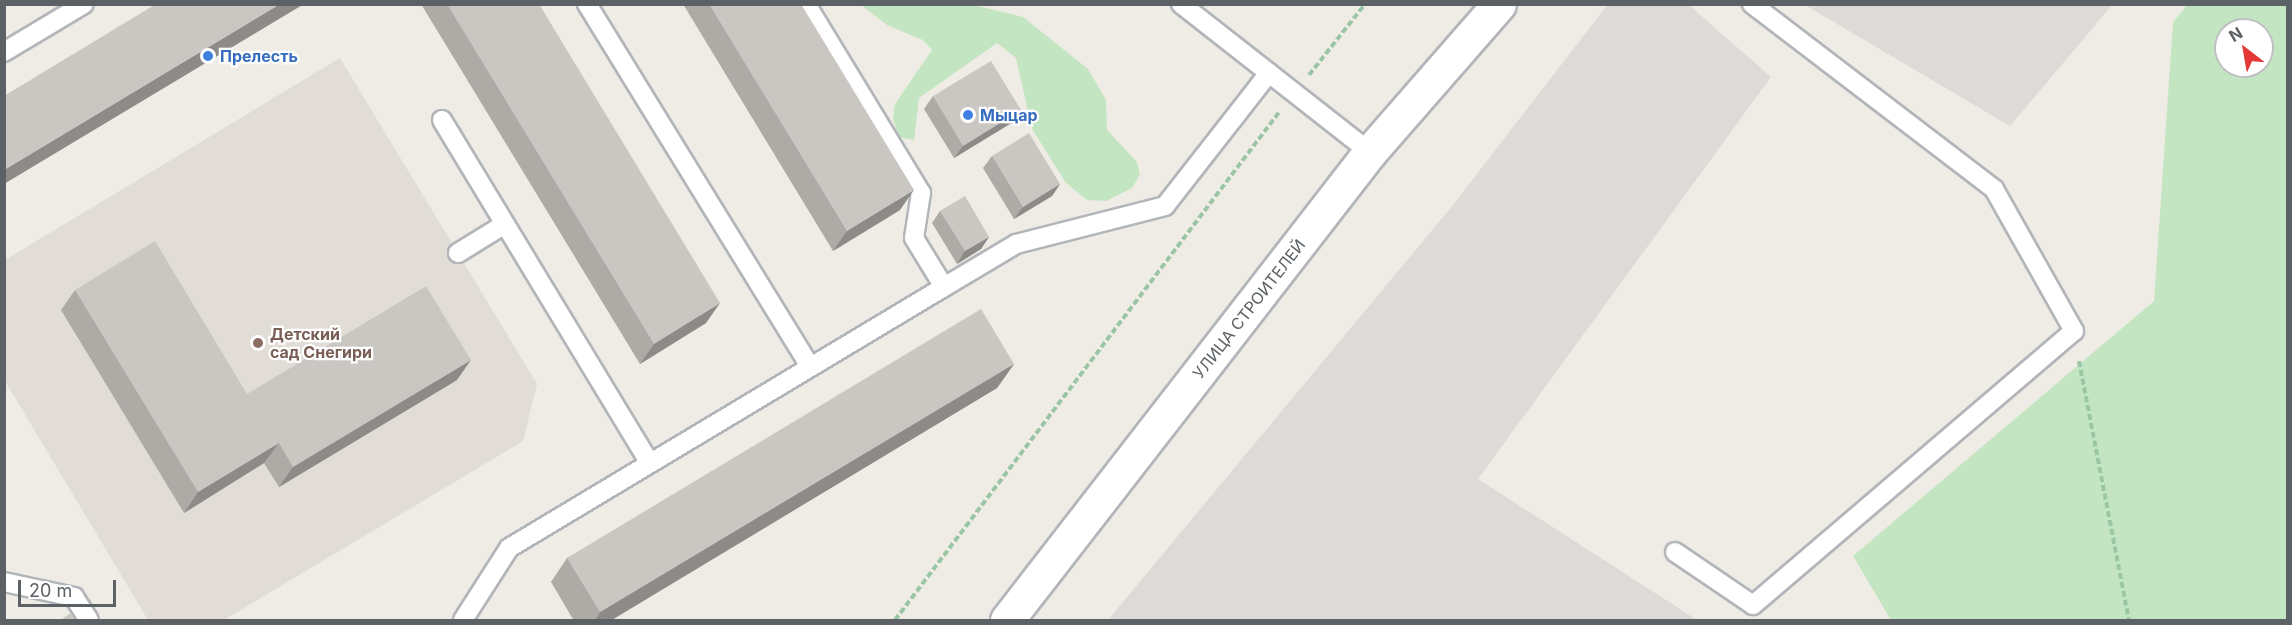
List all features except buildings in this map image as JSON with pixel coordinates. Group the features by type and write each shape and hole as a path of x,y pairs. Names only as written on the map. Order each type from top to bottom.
{"street":[{"name":"УЛИЦА СТРОИТЕЛЕЙ","path":"1007,621 1370,152 1499,4"}],"lane":[{"path":"4,52 84,4"},
{"path":"587,4 810,368"},
{"path":"806,4 921,193 914,237 944,287"},
{"path":"1181,4 1370,152"},
{"path":"1675,552 1753,605 2074,331 1994,189 1752,4"},
{"path":"463,621 509,548 1016,244 1165,206 1269,73"},
{"path":"442,120 650,463"},
{"path":"458,253 505,224"},
{"path":"4,582 74,597 89,621"}],"path":[{"path":"896,621 1294,93 1365,4"},
{"path":"2074,331 2129,621"}],"shaded area":[{"path":"1608,4 1689,5 1771,77 1478,479 1697,620 1108,620 1453,205"},
{"path":"1805,5 2112,5 2010,126"},
{"name":"Детский сад Снегири","path":"340,58 537,384 523,441 224,620 148,620 5,381 5,260"}],"green space":[{"path":"2188,4 2287,5 2287,620 1891,620 1853,556 2154,301 2173,22"},
{"path":"861,5 974,5 1023,17 1088,69 1106,100 1107,130 1137,162 1140,174 1132,188 1106,201 1087,200 1066,183 1032,129 1016,58 997,43 919,98 914,140 899,137 893,119 895,104 932,50 923,40 887,25"}],"place":[{"name":"Прелесть","path":"208,56"},
{"name":"Мыцар","path":"968,115"},
{"name":"Детский сад Снегири","path":"258,343"}]}
